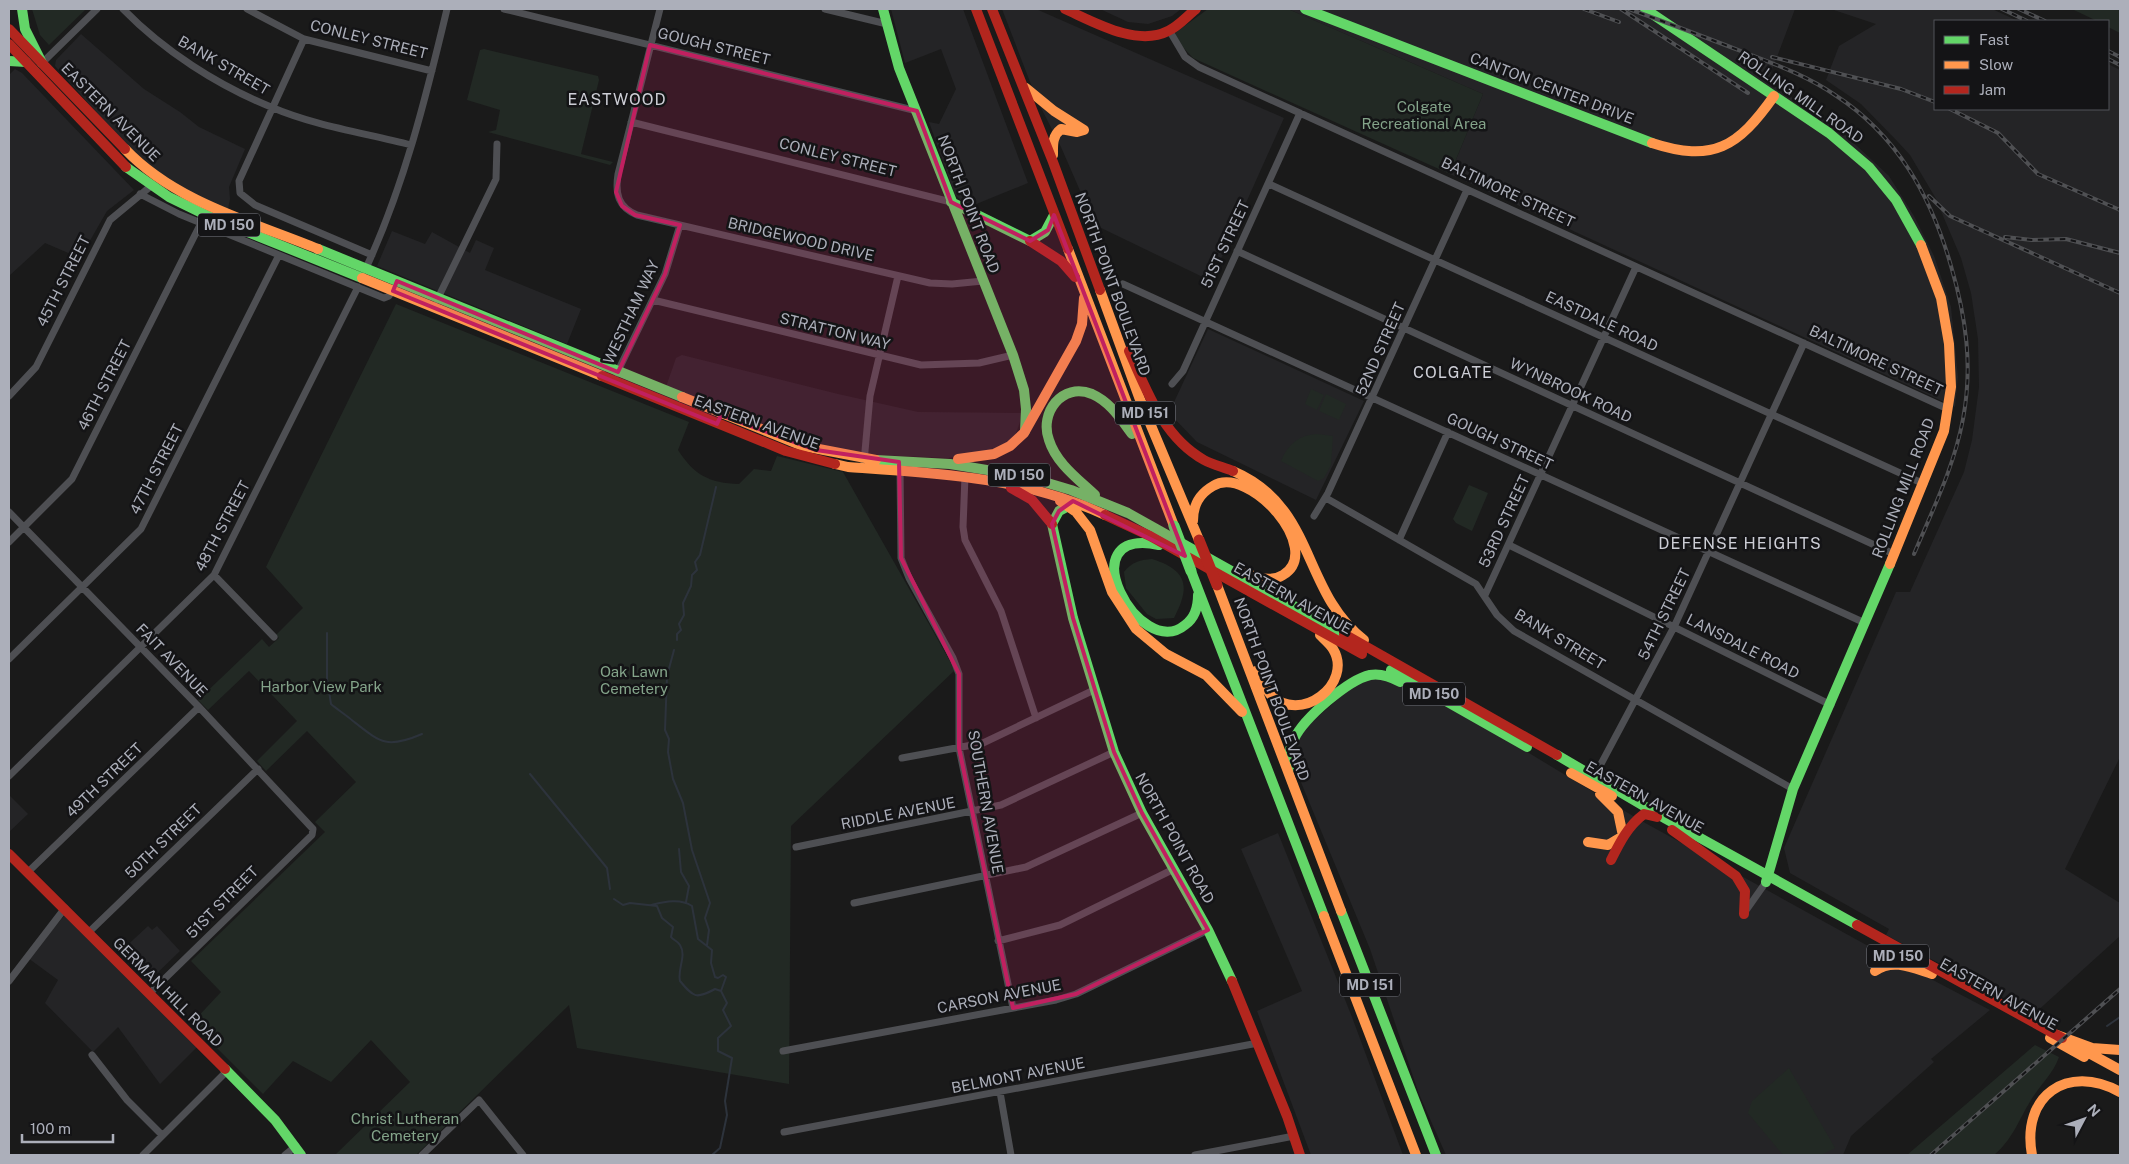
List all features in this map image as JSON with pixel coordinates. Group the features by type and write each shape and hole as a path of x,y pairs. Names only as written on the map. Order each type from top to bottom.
{"main road":[{"path":"22,9 25,29 42,64"},
{"name":"NORTH POINT ROAD","path":"883,9 899,68 1013,355 1024,390 1026,409 1024,433"},
{"name":"NORTH POINT BOULEVARD","path":"976,9 1197,589 1416,1155"},
{"name":"NORTH POINT BOULEVARD","path":"992,9 1053,162 1139,397 1217,585 1289,779 1436,1155"},
{"path":"1065,9 1104,26 1132,34 1156,34 1168,30 1196,9"},
{"name":"CANTON CENTER DRIVE","path":"1305,9 1654,144 1682,152 1706,151 1729,145 1752,126 1774,96"},
{"name":"ROLLING MILL ROAD","path":"1646,9 1829,132 1860,157 1896,200 1916,234 1930,263 1945,316 1950,364 1948,409 1944,431 1924,484 1831,705 1792,789 1767,879"},
{"name":"EASTERN AVENUE","path":"9,29 118,144 151,173 182,193 362,278"},
{"name":"EASTERN AVENUE","path":"9,44 116,157 151,186 208,216 362,278 395,286 801,451 864,464 900,466 994,480 1048,493 1079,504 1183,549 1384,657 1672,830 1767,879 2120,1070"},
{"path":"9,61 26,62"},
{"path":"1022,84 1041,102 1079,124 1084,130 1076,132 1062,129 1054,134 1053,162"},
{"path":"116,157 122,158 144,175 151,173"},
{"path":"151,186 158,183 188,200 206,204"},
{"name":"CONLEY STREET","path":"952,202 1030,241 1061,261 1083,289"},
{"path":"1030,241 1041,237 1048,230 1054,216"},
{"path":"929,462 989,456 1010,447 1024,433 1076,341 1082,324 1083,289"},
{"path":"1100,290 1163,424 1186,447 1201,458 1241,475 1257,485 1282,506 1308,548 1323,591 1339,617 1360,638 1377,647 1384,657"},
{"path":"1106,503 1075,480 1051,450 1047,437 1045,417 1050,406 1059,396 1082,391 1104,400 1121,416 1130,429 1154,476"},
{"name":"EASTERN AVENUE","path":"900,466 929,462 969,466 1024,476 1106,503 1275,606 1592,781 1666,819 1932,974 2120,1078"},
{"path":"994,480 1032,500 1052,524 1056,515 1067,506 1079,504"},
{"path":"1197,589 1198,604 1192,618 1182,627 1167,632 1156,630 1143,623 1129,605 1115,580 1116,557 1124,548 1134,543 1151,543 1183,549 1251,575 1264,578 1284,575 1294,566 1298,558 1296,542 1280,517 1256,494 1243,485 1232,482 1214,484 1201,494 1193,509 1193,522 1198,538"},
{"path":"1048,493 1076,512 1090,530 1097,545 1109,586 1128,619 1166,654 1206,674 1230,698 1249,722"},
{"name":"NORTH POINT ROAD","path":"1052,524 1073,618 1114,752 1142,813 1208,930 1233,981 1300,1155"},
{"path":"1239,645 1252,662 1262,685 1277,701 1300,707 1318,701 1327,694 1336,678 1338,666 1333,649 1325,638 1275,606"},
{"path":"1289,779 1288,760 1297,732 1358,679 1370,674 1382,675 1428,696 1440,697"},
{"path":"1592,781 1616,809 1622,826 1623,836"},
{"path":"1611,860 1623,836 1633,822 1644,814 1666,819"},
{"path":"1672,830 1703,854 1736,875 1743,885 1747,896 1744,914"},
{"path":"1588,842 1608,845 1623,836"},
{"name":"GERMAN HILL ROAD","path":"9,854 270,1113 299,1151"},
{"path":"1876,971 1881,965 1895,964 1932,974"},
{"path":"2054,1034 2092,1048 2120,1050"},
{"path":"2032,1155 2028,1138 2032,1118 2040,1102 2052,1090 2069,1082 2081,1080 2104,1084 2120,1092"}],"street":[{"path":"42,64 97,9"},
{"name":"BANK STREET","path":"123,9 168,48 193,66 238,92 272,108 411,145"},
{"name":"CONLEY STREET","path":"247,9 304,39 432,71"},
{"name":"48TH STREET","path":"9,776 214,575 362,278 393,206 432,71 447,9"},
{"name":"GOUGH STREET","path":"504,9 916,111"},
{"path":"631,122 660,9"},
{"path":"825,9 887,24"},
{"name":"BALTIMORE STREET","path":"1168,30 1180,51 1192,63 1948,409"},
{"path":"304,39 239,181 240,193 255,205 372,254"},
{"name":"51ST STREET","path":"1172,384 1183,371 1300,113"},
{"name":"CONLEY STREET","path":"631,122 952,202"},
{"name":"BRIDGEWOOD DRIVE","path":"631,122 616,186 618,201 625,209 636,215 898,276 944,284 983,281"},
{"path":"436,303 496,179 497,144"},
{"name":"EASTDALE ROAD","path":"1268,184 1924,484"},
{"name":"45TH STREET","path":"9,395 36,367 110,220 151,186"},
{"name":"52ND STREET","path":"1314,516 1326,498 1467,190"},
{"name":"EASTERN AVENUE","path":"140,194 201,223 278,255 362,278 384,298 395,286"},
{"name":"46TH STREET","path":"9,542 72,480 201,223"},
{"name":"WESTHAM WAY","path":"615,377 667,269 680,224"},
{"name":"WYNBROOK ROAD","path":"1237,252 1894,554"},
{"name":"47TH STREET","path":"9,659 135,536 144,524 278,255"},
{"name":"53RD STREET","path":"1485,595 1636,267"},
{"path":"864,464 866,424 898,276"},
{"name":"GOUGH STREET","path":"1123,284 1865,623"},
{"name":"STRATTON WAY","path":"653,300 921,365 979,363 1013,355"},
{"name":"54TH STREET","path":"1592,781 1674,627 1804,344"},
{"path":"1399,540 1448,432"},
{"name":"SOUTHERN AVENUE","path":"900,466 901,558 909,578 957,666 960,748 998,941 1014,1008"},
{"path":"965,476 963,527 965,540 1001,611 1036,718"},
{"name":"BANK STREET","path":"1326,498 1476,584 1497,615 1514,631 1792,789"},
{"name":"FAIT AVENUE","path":"9,512 199,707 313,829"},
{"name":"LANSDALE ROAD","path":"1509,545 1831,705"},
{"path":"214,575 274,637"},
{"path":"902,758 983,743 1094,690"},
{"name":"49TH STREET","path":"28,872 199,707"},
{"name":"RIDDLE AVENUE","path":"796,846 972,812 1014,800 1114,752"},
{"name":"50TH STREET","path":"88,933 258,769"},
{"path":"854,902 985,877 1035,864 1142,813"},
{"name":"51ST STREET","path":"149,994 312,835 313,829"},
{"path":"998,941 1060,925 1174,869"},
{"path":"1744,914 1767,879"},
{"path":"9,980 65,908"},
{"name":"CARSON AVENUE","path":"784,1052 1056,1000 1076,994 1208,930"},
{"name":"BELMONT AVENUE","path":"784,1132 1258,1044"},
{"path":"92,1055 127,1100 162,1135"},
{"path":"143,1155 227,1071"},
{"path":"1000,1092 1011,1155"},
{"path":"422,1155 479,1100 522,1155"},
{"path":"1195,1155 1294,1136"},
{"path":"284,1155 299,1151"}],"highlighted area":[{"path":"650,45 917,111 951,202 1030,241 1048,230 1054,215 1185,556 1073,501 1059,511 1052,524 1073,618 1114,752 1142,813 1208,930 1076,994 1013,1008 959,748 959,674 901,558 899,462 816,450 721,415 717,424 393,291 397,281 618,372 665,274 680,225 635,215 622,206 616,192"}],"shaded area":[{"path":"891,9 963,9 1028,183 969,207 955,195 929,122 939,124 956,89 941,49 905,63"},
{"path":"1002,9 1036,9 1284,118 1211,281 1095,225 1061,147 1037,100"},
{"path":"1100,9 1181,9 1172,16 1148,24 1128,22"},
{"path":"1288,9 1795,9 1768,81 1843,133 1889,176 1914,216 1934,256 1951,307 1958,377 1955,407 1450,174 1483,94"},
{"path":"1831,9 1992,9 2016,20 1934,20 1934,110 2109,110 2109,64 2120,70 2120,757 2065,869 2120,903 2120,936 2034,1014 1886,935 1889,929 1790,873 1784,848 1896,592 1910,592 1964,472 1972,440 1979,387 1978,339 1971,293 1961,258 1935,197 1910,155 1898,142 1861,104 1826,80 1839,46 1876,24"},
{"path":"81,34 144,89 180,112 199,127 245,149 229,187 230,199 228,209 191,192 151,168 131,151 55,66 56,60"},
{"path":"15,69 22,73 134,190 107,211 80,258 45,243 9,276 9,75"},
{"path":"392,231 425,244 432,232 470,253 476,240 494,248 485,270 581,309 567,344 377,266"},
{"path":"1208,329 1364,401 1316,500 1197,442 1169,413"},
{"path":"682,355 918,412 1023,413 1015,436 1001,447 987,452 948,458 878,455 807,445 666,387 676,358"},
{"path":"1376,676 1392,679 1486,727 1638,819 1870,947 1990,1010 1931,1059 1934,1062 1851,1136 1843,1155 1446,1155 1419,1094 1370,949 1293,763 1293,744 1307,726 1359,681"},
{"path":"9,795 28,814 9,832"},
{"path":"1278,833 1352,1017 1403,1155 1311,1155 1257,1011 1302,991 1241,849"},
{"path":"65,915 198,1046 160,1084 118,1027 93,1052 45,1003 58,980 28,958"},
{"path":"148,926 152,930 157,926 180,951 150,980 120,952"}],"green space":[{"path":"32,9 86,9 49,45 40,35"},
{"name":"Colgate Recreational Area","path":"1208,9 1288,9 1483,94 1450,174 1193,58 1179,43 1175,33"},
{"path":"2072,9 2120,9 2120,33 2109,28 2109,20 2095,20"},
{"path":"484,49 598,76 599,80 581,154 613,162 610,165 488,132 496,130 500,110 467,100 480,50"},
{"name":"Oak Lawn Cemetery","path":"396,304 689,422 678,450 690,466 703,476 719,482 739,484 754,469 771,471 777,456 843,472 955,670 791,826 789,1084 577,1048 569,1005 416,1155 335,1155 410,1082 371,1040 331,1082 293,1061 263,1094 192,1023 221,992 191,961 325,832 315,822 356,782 307,731 266,771 257,761 297,721 249,671 208,710 198,700 262,639 269,647 279,638 276,635 303,608 266,567"},
{"path":"1311,389 1324,395 1317,410 1305,404"},
{"path":"1326,394 1346,404 1339,420 1319,411"},
{"path":"1317,434 1333,436 1331,465 1324,478 1318,481 1281,461 1295,441 1305,436"},
{"path":"1469,485 1488,493 1472,531 1456,523 1453,519"},
{"path":"1152,559 1173,568 1179,574 1182,581 1184,588 1183,597 1174,618 1156,619 1147,614 1126,588 1124,572 1136,562"},
{"path":"2035,1045 2059,1057 2053,1069 2031,1100 2011,1136 2001,1149 1994,1155 1907,1155"},
{"path":"1789,1068 1835,1148 1821,1155 1783,1155 1748,1113 1752,1101"}],"waterway":[{"path":"677,640 677,634 681,630 679,624 684,615 683,603 691,586 692,575 697,570 695,562 700,555 716,487"},
{"path":"327,633 327,679 331,704 378,739 392,742 410,739 422,734"},
{"path":"674,650 667,676 665,730 669,739 668,752 673,779 683,803 692,850 710,903 705,918 709,930 707,945"},
{"path":"530,774 607,868 610,889"},
{"path":"679,849 681,872 689,886 686,902"},
{"path":"614,899 623,905 630,903 657,906 662,918 673,927 671,937 682,949 680,981 692,994 696,995 715,989 721,991"},
{"path":"651,905 677,901 692,906 698,939 712,950 711,963 715,977 718,978 723,975 726,977 721,991 727,1003 723,1010 731,1026 718,1038 718,1051 732,1058 725,1101 727,1115 720,1148 712,1155"},
{"path":"2107,1026 2120,1017"}],"railway":[{"path":"1584,9 1619,22"},
{"path":"1621,9 1748,93"},
{"path":"1629,9 1780,67 1824,88 1857,111 1894,148 1922,192 1943,240 1951,266 1961,304 1968,361 1966,399 1959,437 1942,488 1914,554"},
{"path":"2002,9 2025,20"},
{"path":"2019,9 2043,20"},
{"path":"2109,52 2120,57"},
{"path":"1772,57 1901,89 1934,102"},
{"path":"2109,60 2120,65"},
{"path":"1952,110 1998,133 2038,174 2120,210"},
{"path":"1929,196 1950,216 2120,293"},
{"path":"2005,237 2032,240 2066,239 2120,253"},
{"path":"1931,1155 2120,989"}],"traffic: fast":[{"path":"22,9 25,29 42,63"},
{"path":"883,9 899,68 1013,355 1024,390 1026,409"},
{"path":"1305,9 1652,143"},
{"path":"1645,9 1829,133 1869,167 1896,200 1921,245"},
{"path":"9,61 26,62"},
{"path":"126,167 169,197 208,216 362,278"},
{"path":"951,202 1030,241"},
{"path":"1030,241 1045,232 1054,215"},
{"path":"318,249 682,397"},
{"path":"1095,495 1068,470 1052,448 1047,430 1050,410 1056,402 1071,392 1081,391 1092,394 1104,401 1119,416 1132,434"},
{"path":"1025,431 1026,409"},
{"path":"876,460 950,464 1024,476 1071,490 1128,513 1344,634"},
{"path":"1052,524 1059,511 1072,504"},
{"path":"1052,524 1073,618 1114,752 1142,813 1208,930 1232,981"},
{"path":"1174,526 1191,571"},
{"path":"1159,545 1132,545 1118,555 1114,572 1120,592 1132,611 1149,626 1167,632 1185,625 1194,616 1198,595"},
{"path":"1766,882 1793,789 1890,564"},
{"path":"1191,571 1324,916"},
{"path":"1391,670 1527,747"},
{"path":"1289,769 1292,742 1299,730 1339,692 1350,684 1370,675 1386,676 1400,682"},
{"path":"1557,755 1666,819 1857,925"},
{"path":"1341,911 1436,1155"},
{"path":"225,1069 275,1120 301,1155"}],"traffic: slow":[{"path":"1026,88 1054,111 1084,130 1077,132 1061,129 1053,144 1053,155"},
{"path":"1652,143 1673,149 1692,151 1708,150 1722,146 1736,139 1748,128 1774,96"},
{"path":"125,149 145,167 191,197 216,209 318,249"},
{"path":"1890,564 1944,431 1951,387 1949,344 1941,298 1921,245"},
{"path":"1068,249 1174,526"},
{"path":"362,278 602,376"},
{"path":"1100,290 1139,397 1199,540"},
{"path":"958,459 994,454 1010,446 1024,433 1076,341 1082,324 1084,298"},
{"path":"682,397 803,446 876,460"},
{"path":"835,464 848,467 947,475 1011,485 1043,492 1105,515"},
{"path":"1233,471 1260,486 1280,505 1294,527 1329,598 1344,620 1364,640"},
{"path":"1193,521 1194,510 1198,500 1213,486 1228,482 1245,487 1262,498 1277,513 1289,530 1295,547 1294,563 1279,577 1260,578 1246,573"},
{"path":"1060,501 1076,512 1090,530 1112,592 1136,629 1166,654 1206,675 1242,712"},
{"path":"1217,585 1341,911"},
{"path":"1256,671 1270,694 1282,703 1295,705 1309,703 1321,696 1330,687 1336,675 1338,662 1333,649 1320,635"},
{"path":"1571,773 1612,796"},
{"path":"1588,842 1608,845 1623,836 1618,812 1600,794"},
{"path":"1324,916 1416,1155"},
{"path":"1875,971 1889,965 1903,965 1932,974"},
{"path":"2054,1034 2092,1048 2120,1050"},
{"path":"2050,1038 2084,1057"},
{"path":"2078,1047 2120,1070"},
{"path":"2032,1155 2030,1134 2034,1116 2041,1101 2052,1090 2066,1084 2082,1081 2101,1084 2120,1092"}],"traffic: jam":[{"path":"976,9 1068,249"},
{"path":"992,9 1053,162 1100,290"},
{"path":"1065,9 1116,31 1143,36 1156,35 1172,29 1196,9"},
{"path":"9,29 125,149"},
{"path":"9,44 126,167"},
{"path":"1030,241 1061,261 1075,277"},
{"path":"1129,351 1158,412 1178,439 1204,460 1233,471"},
{"path":"602,376 786,451 835,464"},
{"path":"1011,488 1032,500 1052,524"},
{"path":"1105,515 1150,536 1362,654"},
{"path":"1199,540 1217,585"},
{"path":"1344,634 1557,755"},
{"path":"1611,860 1625,835 1638,819 1644,814 1657,817"},
{"path":"1672,830 1736,876 1745,891 1744,914"},
{"path":"9,854 225,1069"},
{"path":"1857,925 2062,1038"},
{"path":"1232,981 1287,1116 1300,1155"}],"district":[{"name":"EASTWOOD","path":"617,99"},
{"name":"COLGATE","path":"1453,372"},
{"name":"DEFENSE HEIGHTS","path":"1740,543"}],"park label":[{"name":"Harbor View Park","path":"321,686"},
{"name":"Christ Lutheran Cemetery","path":"405,1126"}]}
